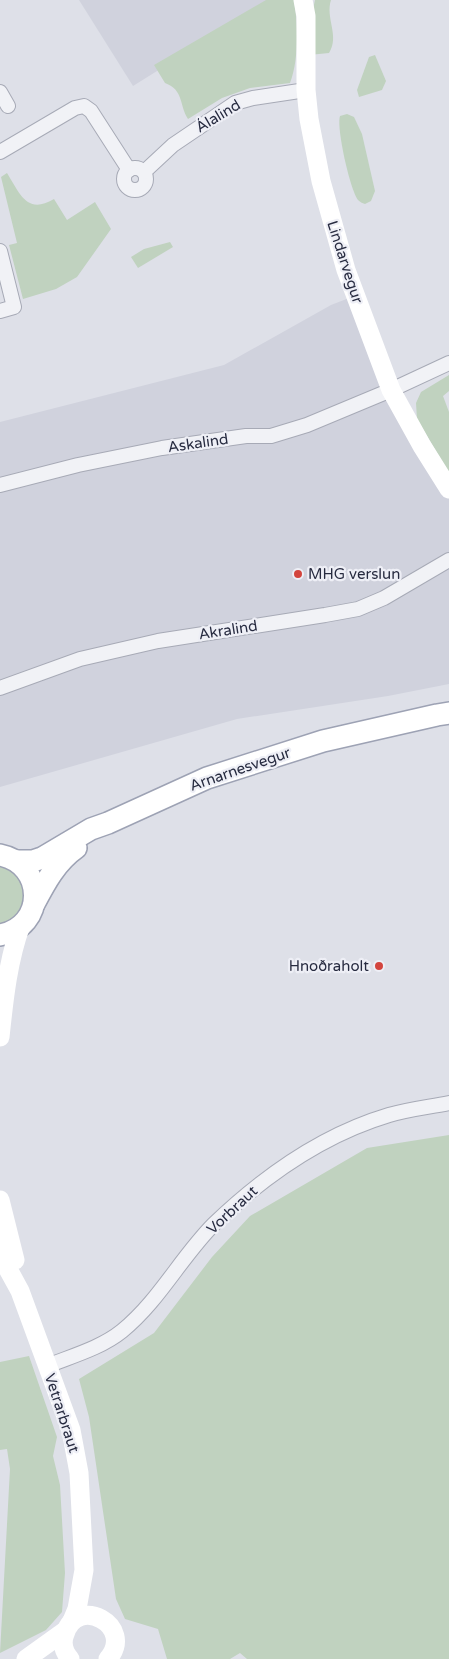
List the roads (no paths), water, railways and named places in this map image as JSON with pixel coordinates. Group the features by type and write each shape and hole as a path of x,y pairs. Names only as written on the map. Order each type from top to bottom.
{"main road":[{"name":"Arnarnesvegur","path":"9,858 33,861 42,858 91,829 206,778 323,741 436,715 449,714"},
{"name":"Arnarnesvegur","path":"377,730 449,723"},
{"name":"Arnarnesvegur","path":"22,925 31,912 48,877 59,863 108,823"},
{"path":"9,858 29,873 34,888 34,904"},
{"path":"0,935 22,925"}],"street":[{"name":"Lindarvegur","path":"307,5 306,90 309,118 319,172 333,227 346,270 391,390 422,446 449,489"},
{"name":"Álalind","path":"144,172 173,145 234,104 253,98 306,90"},
{"path":"0,92 8,106"},
{"path":"0,152 74,108 84,106 91,111 129,170"},
{"path":"139,168 144,172 146,183 142,188 135,190 128,188 124,182 124,175 129,170 139,168"},
{"path":"0,251 14,307 0,311"},
{"name":"Askalind","path":"0,485 78,465 162,448 246,436 272,436 307,425 391,390 449,363"},
{"name":"Akralind","path":"0,688 80,659 158,641 325,616 358,608 384,598 449,560"},
{"path":"0,1037 8,979 16,940 22,925"},
{"name":"Vorbraut","path":"47,1366 98,1346 122,1331 146,1307 213,1225 267,1178 294,1159 333,1136 390,1115 449,1103"},
{"name":"Vetrarbraut","path":"0,1200 20,1291"},
{"name":"Vetrarbraut","path":"0,1246 8,1268 20,1291 75,1445 80,1481 84,1570 77,1609 63,1645 70,1659"},
{"name":"Vetrarbraut","path":"84,1570 101,1618 111,1627 116,1640 114,1651 108,1659"},
{"path":"26,1659 86,1615 101,1618"}],"place":[{"name":"MHG verslun","path":"298,574"},
{"name":"Hnoðraholt","path":"379,966"}]}
